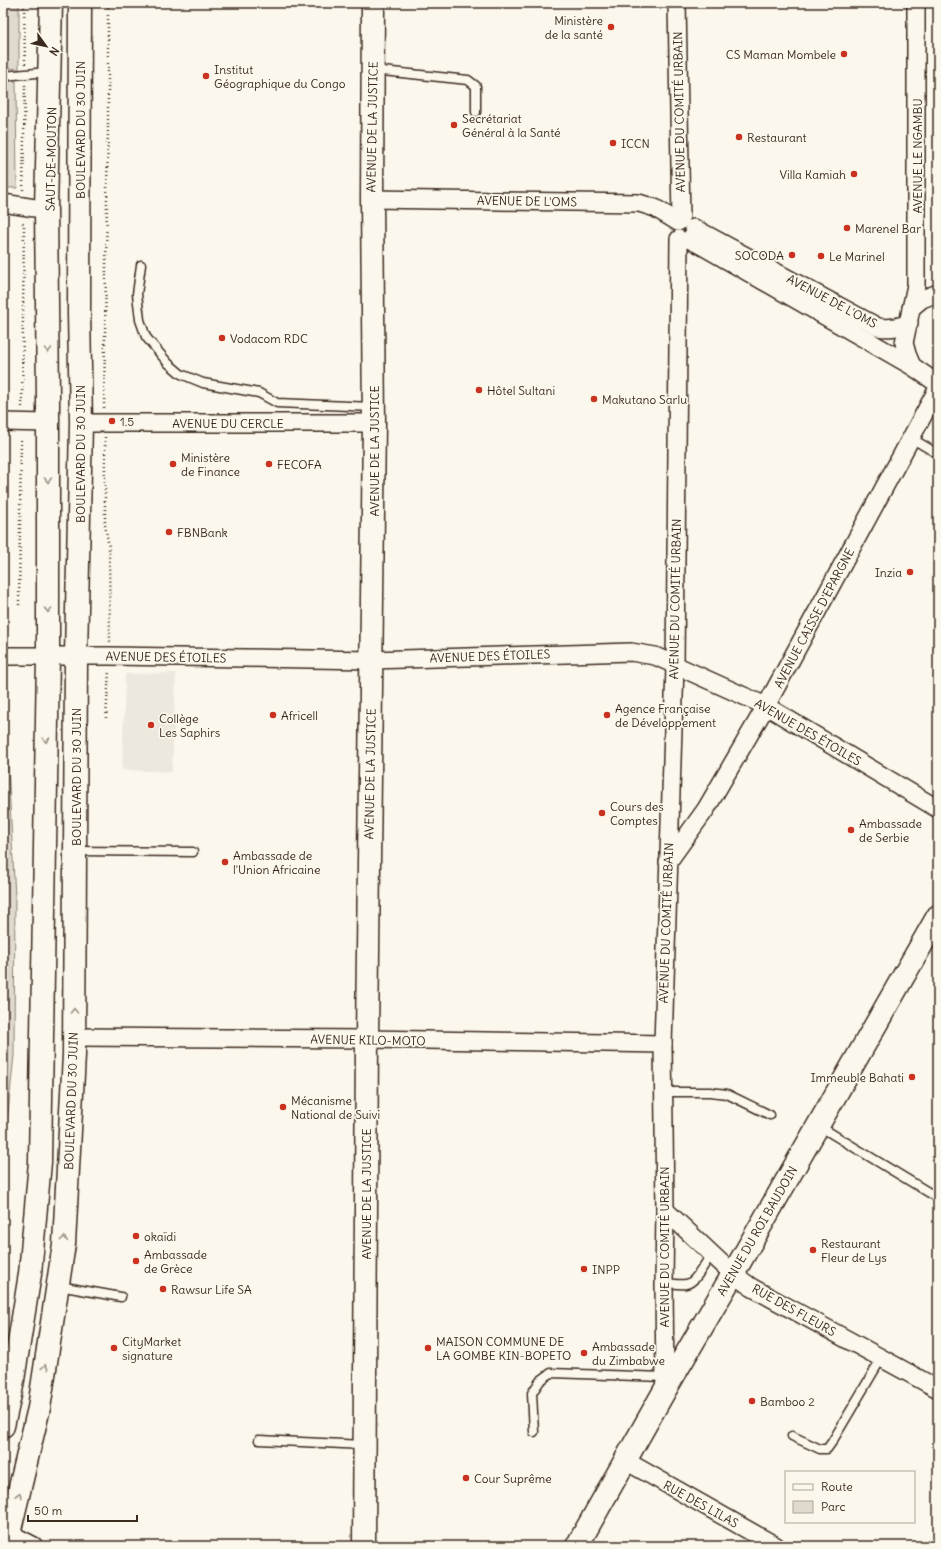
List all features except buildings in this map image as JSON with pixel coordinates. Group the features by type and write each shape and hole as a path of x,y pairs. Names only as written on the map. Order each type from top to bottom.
{"main road":[{"path":"3,1426 12,1386 30,1274 40,1162 48,657 48,315 46,208 51,3"},
{"name":"SAUT-DE-MOUTON","path":"48,315 55,3"},
{"name":"SAUT-DE-MOUTON","path":"76,3 79,312"},
{"name":"BOULEVARD DU 30 JUIN","path":"6,1536 39,1408 64,1244 74,1037 76,656 81,423 79,312 80,3"},
{"name":"AVENUE DE LA JUSTICE","path":"364,1546 367,1039 374,415 372,199 373,3"},
{"name":"AVENUE DU ROI BAUDOIN","path":"577,1546 626,1461 664,1384 733,1274 938,916"}],"street":[{"name":"AVENUE DU COMITÉ URBAIN","path":"664,1384 665,1210 662,1044 674,666 685,229 677,3"},
{"name":"AVENUE LE NGAMBU","path":"912,366 904,343 916,285 916,3"},
{"name":"AVENUE DE L'OMS","path":"372,199 639,203 655,208 685,229 878,327 887,329 894,328 910,315"},
{"path":"3,203 35,208 46,208"},
{"path":"685,229 912,366 938,384"},
{"path":"910,315 922,300 938,293"},
{"name":"AVENUE CAISSE D'EPARGNE","path":"668,862 706,809 766,706 938,388"},
{"name":"AVENUE DU CERCLE","path":"81,423 374,415"},
{"path":"3,422 48,423"},
{"name":"AVENUE DES ÉTOILES","path":"3,656 372,660 631,652 655,656 674,666 766,706 938,809"},
{"name":"AVENUE KILO-MOTO","path":"74,1037 367,1039 662,1044"},
{"name":"RUE DES FLEURS","path":"665,1210 733,1274 751,1287 938,1389"},
{"name":"RUE DES LILAS","path":"626,1461 776,1546"},
{"path":"6,1536 34,1546"}],"lane":[{"path":"373,70 468,80 476,86 476,112"},
{"path":"3,76 49,72"},
{"path":"141,265 137,294 140,320 146,336 164,359 181,374 203,383 259,393 276,403 374,415"},
{"path":"911,438 938,454"},
{"path":"75,851 193,852"},
{"path":"663,1092 710,1092 727,1094 770,1115"},
{"path":"818,1126 933,1195"},
{"path":"664,1283 687,1284 691,1282 712,1253"},
{"path":"58,1286 121,1297"},
{"path":"792,1436 820,1449 827,1448 881,1359"},
{"path":"534,1432 532,1393 540,1380 551,1373 664,1384"},
{"path":"259,1440 364,1445"}],"path":[{"path":"21,194 24,189 24,3"},
{"path":"106,718 110,656 109,547 105,526 108,3"},
{"path":"18,218 24,224 22,412"},
{"path":"20,605 21,433"}],"shaded area":[{"path":"176,673 172,772 122,770 125,674"}],"green space":[{"path":"5,3 19,3 19,69 5,68"},
{"path":"16,81 17,188 6,188 5,82"},
{"path":"3,672 15,897 14,1055 3,1162"}],"place":[{"name":"Ministère de la santé","path":"611,27"},
{"name":"CS Maman Mombele","path":"844,54"},
{"name":"Institut Géographique du Congo","path":"206,76"},
{"name":"Secrétariat Général à la Santé","path":"454,125"},
{"name":"Restaurant","path":"739,137"},
{"name":"ICCN","path":"613,143"},
{"name":"Villa Kamiah","path":"854,174"},
{"name":"Marenel Bar","path":"847,228"},
{"name":"SOCODA","path":"792,255"},
{"name":"Le Marinel","path":"821,256"},
{"name":"Vodacom RDC","path":"222,338"},
{"name":"Hôtel Sultani","path":"479,390"},
{"name":"Makutano Sarlu","path":"594,399"},
{"name":"1.5","path":"112,421"},
{"name":"Ministère de Finance","path":"173,464"},
{"name":"FECOFA","path":"269,464"},
{"name":"FBNBank","path":"169,532"},
{"name":"Inzia","path":"910,572"},
{"name":"Africell","path":"273,715"},
{"name":"Agence Française de Développement","path":"607,715"},
{"name":"Collège Les Saphirs","path":"151,725"},
{"name":"Cours des Comptes","path":"602,813"},
{"name":"Ambassade de Serbie","path":"851,830"},
{"name":"Ambassade de l'Union Africaine","path":"225,862"},
{"name":"Immeuble Bahati","path":"912,1077"},
{"name":"Mécanisme National de Suivi","path":"283,1107"},
{"name":"okaïdi","path":"136,1236"},
{"name":"Restaurant Fleur de Lys","path":"813,1250"},
{"name":"Ambassade de Grèce","path":"136,1261"},
{"name":"INPP","path":"584,1269"},
{"name":"Rawsur Life SA","path":"163,1289"},
{"name":"CityMarket signature","path":"114,1348"},
{"name":"MAISON COMMUNE DE LA GOMBE KIN-BOPETO","path":"428,1348"},
{"name":"Ambassade du Zimbabwe","path":"584,1353"},
{"name":"Bamboo 2","path":"752,1401"},
{"name":"Cour Suprême","path":"466,1478"}]}
